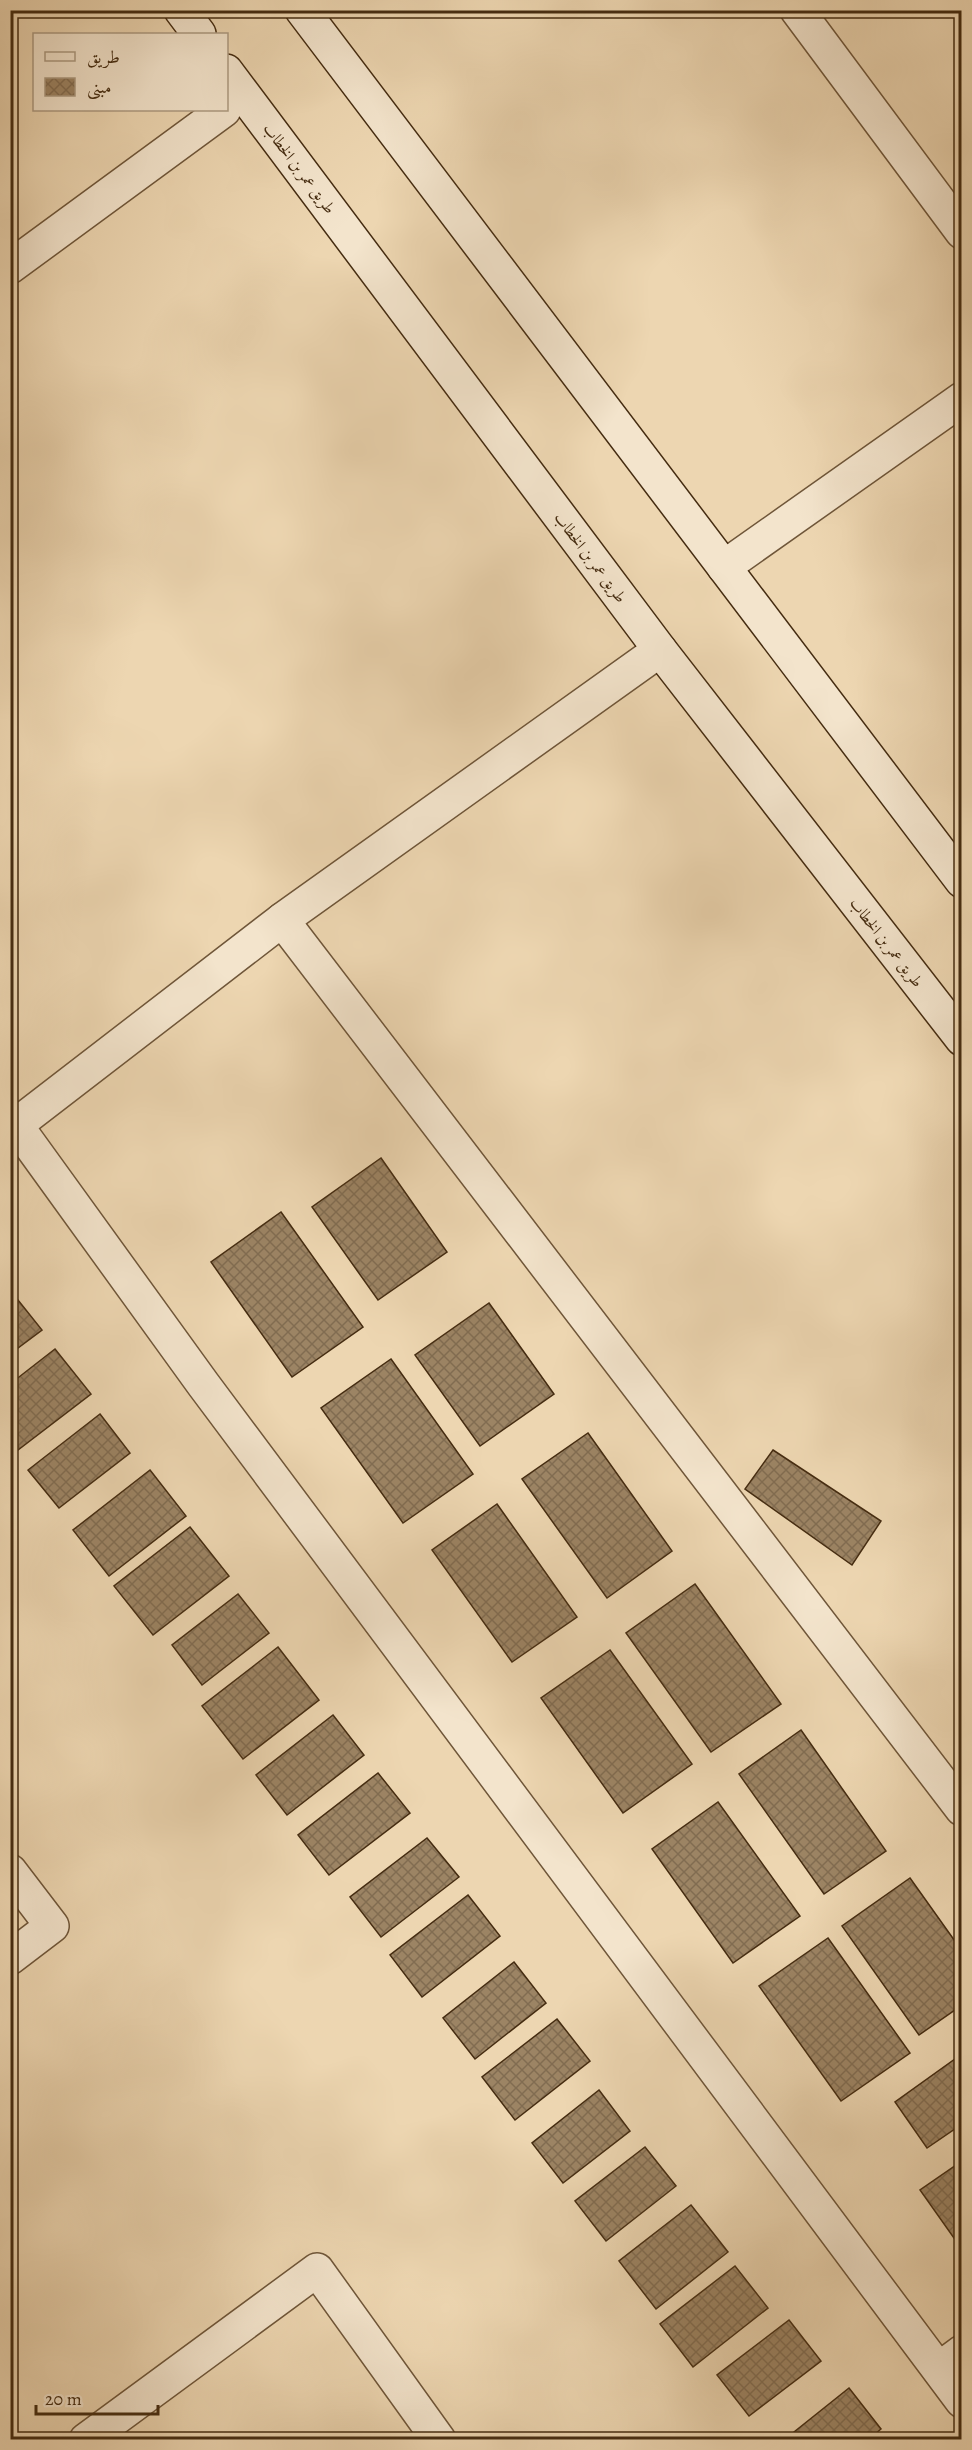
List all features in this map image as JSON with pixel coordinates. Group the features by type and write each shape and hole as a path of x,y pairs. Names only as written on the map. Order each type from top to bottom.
{"street":[{"path":"181,10 198,33"},
{"path":"302,10 962,881"},
{"path":"797,10 962,232"},
{"name":"طريق عمر بن الخطاب","path":"230,95 962,1039"},
{"path":"10,267 210,111"},
{"path":"724,567 962,399"},
{"path":"660,650 282,920 13,1121 203,1384 950,2360 962,2401"},
{"path":"282,920 962,1809"},
{"path":"10,1871 52,1926 10,1958"},
{"path":"86,2439 317,2270 440,2439"}],"building":[{"path":"381,1158 447,1252 378,1300 312,1207"},
{"path":"281,1212 363,1327 292,1377 211,1262"},
{"path":"10,1290 42,1330 10,1354"},
{"path":"489,1303 554,1394 480,1446 415,1355"},
{"path":"55,1349 91,1394 18,1450 10,1441 10,1384"},
{"path":"391,1359 473,1474 403,1523 321,1408"},
{"path":"100,1414 130,1453 59,1508 28,1470"},
{"path":"588,1433 672,1551 607,1598 522,1479"},
{"path":"773,1450 881,1521 852,1565 745,1489"},
{"path":"150,1470 186,1516 109,1576 73,1530"},
{"path":"497,1504 577,1617 512,1662 432,1550"},
{"path":"190,1527 229,1576 153,1635 114,1586"},
{"path":"695,1584 781,1704 711,1752 626,1633"},
{"path":"238,1594 269,1633 202,1685 172,1645"},
{"path":"278,1647 319,1700 243,1759 202,1706"},
{"path":"610,1650 692,1764 623,1813 541,1698"},
{"path":"333,1715 364,1755 287,1815 256,1775"},
{"path":"801,1730 886,1851 824,1894 739,1774"},
{"path":"378,1773 410,1813 329,1875 298,1835"},
{"path":"718,1802 800,1916 733,1963 652,1849"},
{"path":"427,1838 459,1877 381,1937 350,1897"},
{"path":"910,1878 962,1951 962,2005 919,2035 842,1926"},
{"path":"468,1895 500,1936 422,1997 390,1955"},
{"path":"828,1938 910,2053 841,2101 759,1986"},
{"path":"514,1962 546,2003 475,2059 443,2018"},
{"path":"557,2019 590,2061 515,2120 482,2077"},
{"path":"962,2054 962,2124 927,2148 895,2102"},
{"path":"599,2090 630,2131 563,2183 532,2143"},
{"path":"645,2147 676,2186 606,2241 575,2201"},
{"path":"962,2161 962,2248 961,2248 920,2190"},
{"path":"691,2205 728,2252 656,2309 619,2261"},
{"path":"735,2266 768,2308 693,2367 660,2324"},
{"path":"789,2320 821,2361 749,2416 717,2375"},
{"path":"849,2388 881,2429 868,2440 784,2440"}]}
